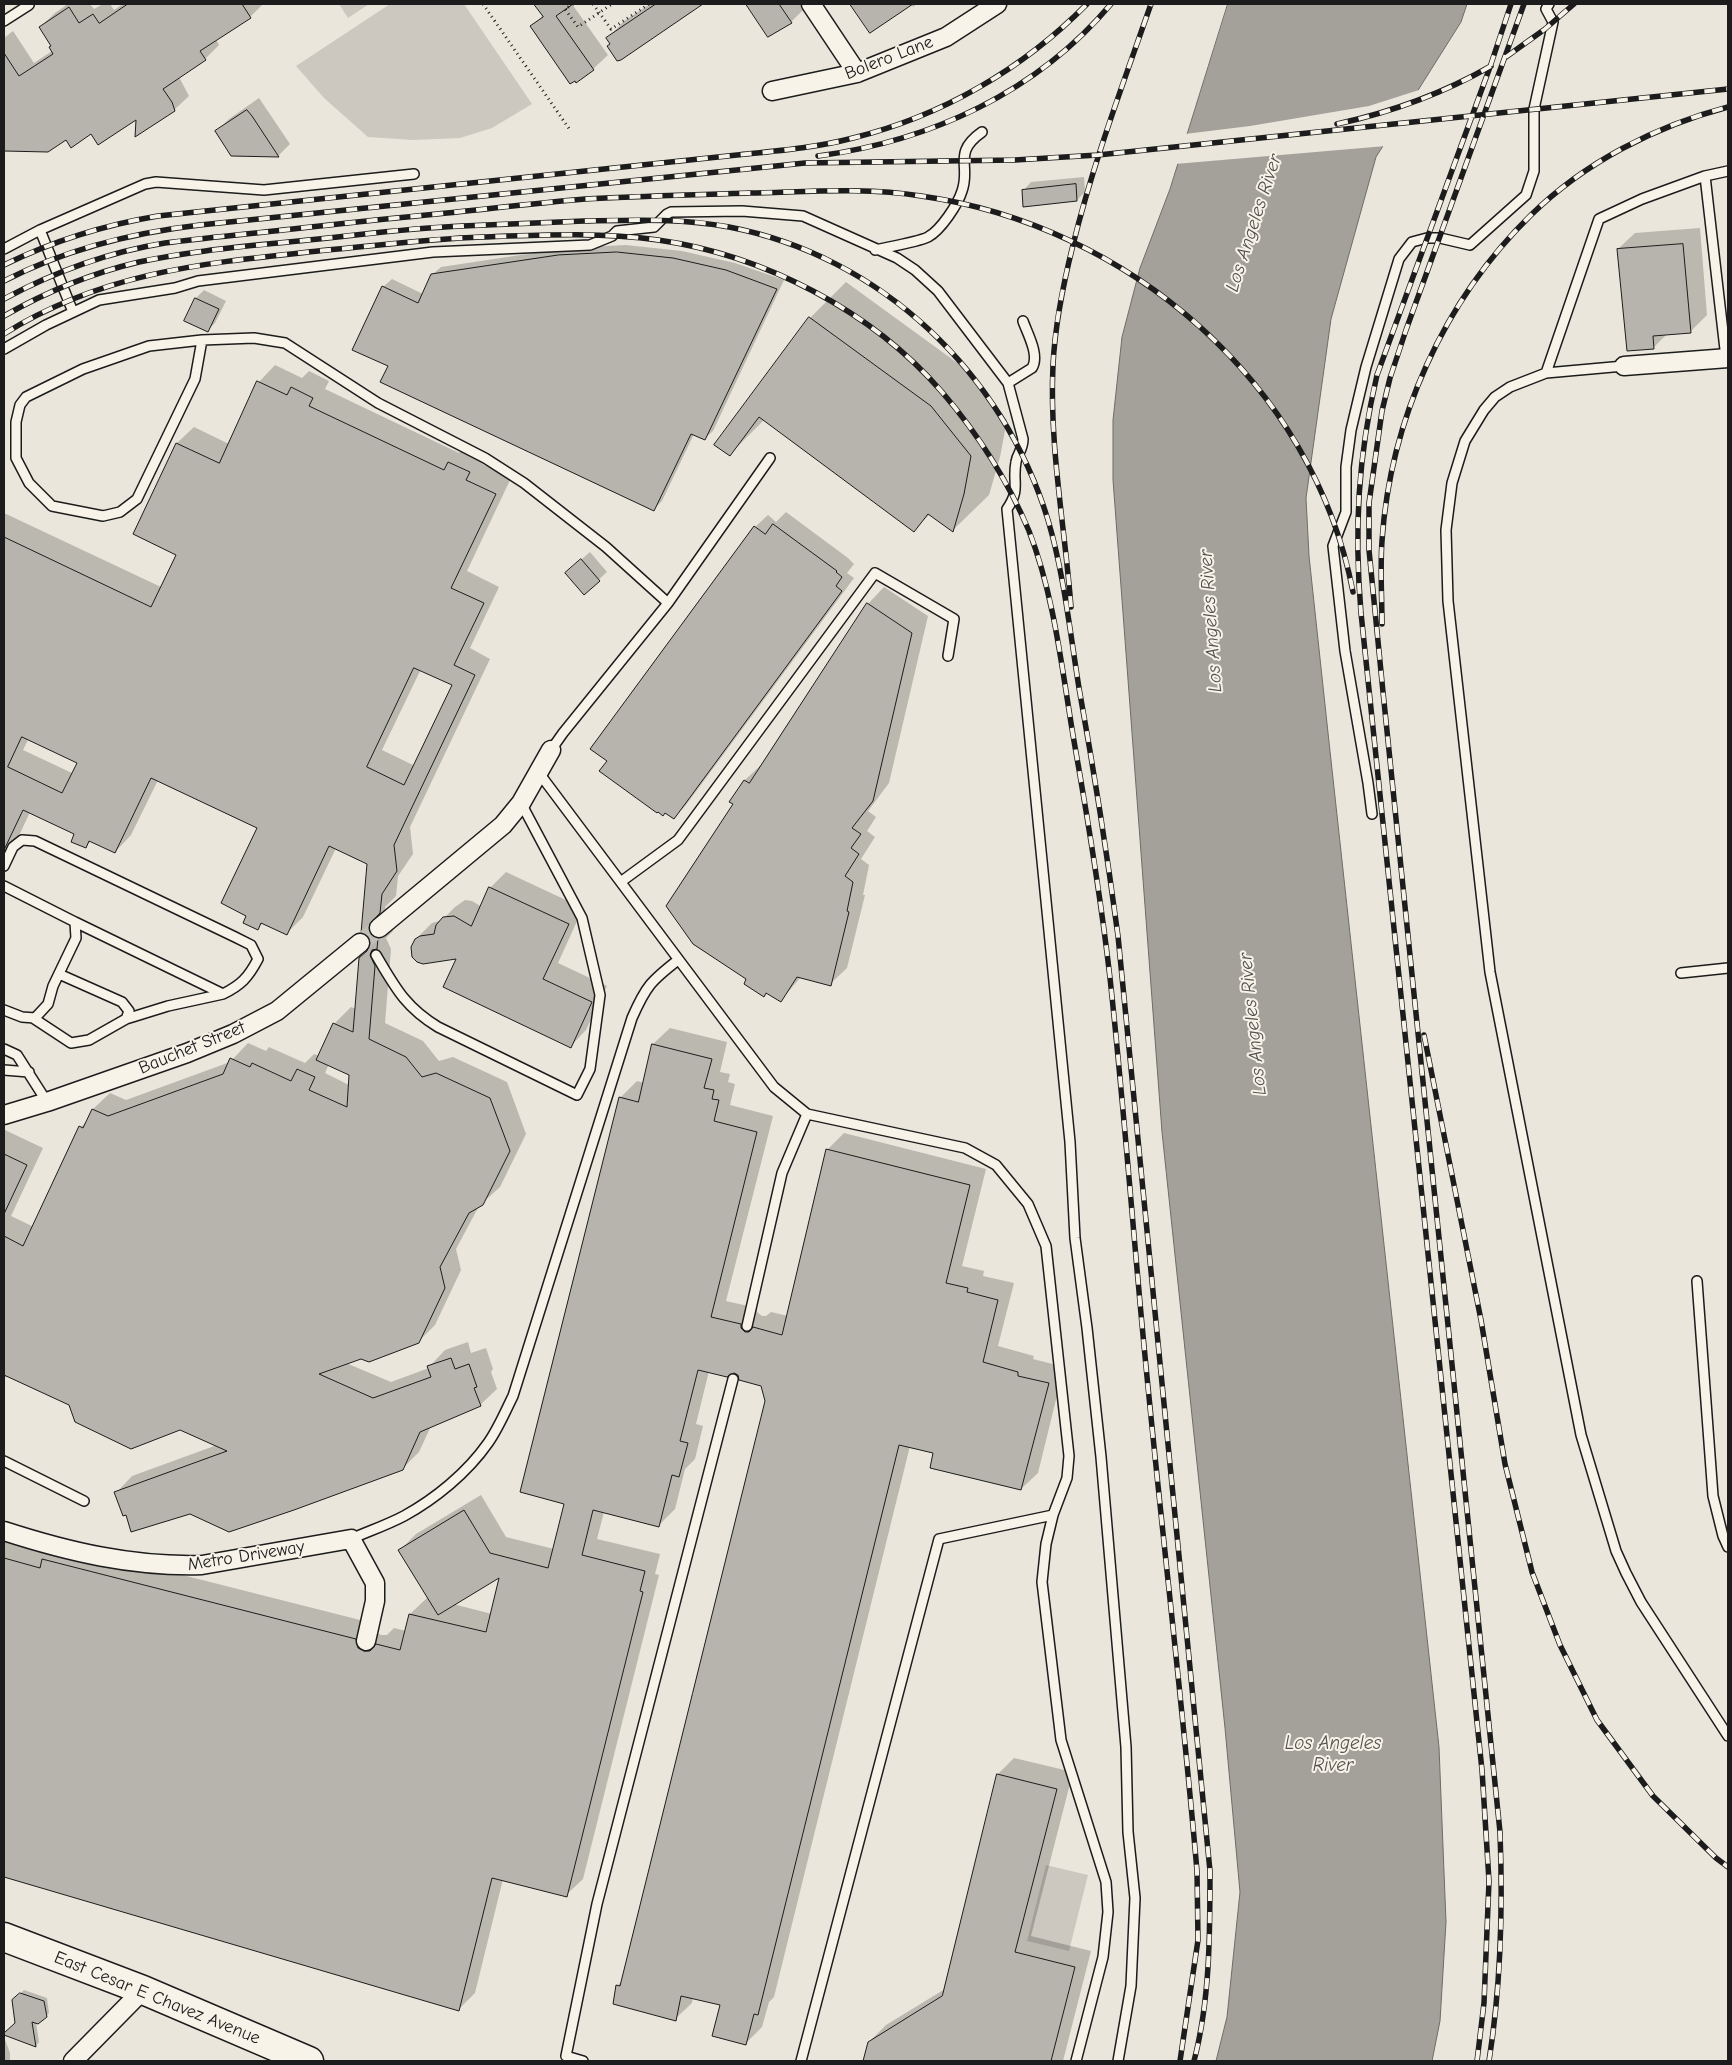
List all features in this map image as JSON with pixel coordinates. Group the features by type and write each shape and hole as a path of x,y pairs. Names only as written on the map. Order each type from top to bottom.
{"main road":[{"name":"East Cesar E Chavez Avenue","path":"4,1937 143,1990 309,2061"}],"street":[{"path":"811,4 857,73"},
{"name":"Bolero Lane","path":"772,91 857,73 946,36 997,4"},
{"path":"1624,366 1727,358"},
{"path":"379,928 503,825 521,803 551,750"},
{"name":"Bauchet Street","path":"4,1116 187,1053 233,1034 277,1011 360,943"},
{"name":"Metro Driveway","path":"4,1530 50,1545 110,1559 178,1566 202,1565 351,1539"},
{"path":"351,1539 375,1584 376,1600 366,1641"},
{"path":"73,2061 143,1990"}],"lane":[{"path":"4,21 28,4"},
{"path":"1372,814 1345,651 1333,546 1346,512 1346,467 1351,430 1366,367 1399,259 1412,242 1426,238 1440,238 1470,244 1526,195 1534,171 1534,110 1553,22 1546,10 1549,4"},
{"path":"875,250 928,237 940,227 950,214 962,191 965,150 973,138 982,132"},
{"path":"1546,373 1599,219 1642,199 1705,176 1728,171"},
{"path":"4,249 40,230 145,184 156,182 264,190 414,174"},
{"path":"1705,176 1725,317 1727,358"},
{"path":"4,349 46,325 99,300 175,288 198,281 433,252 590,245 612,236 617,231 625,229 650,229 671,212 742,211 803,216 862,241 875,250 903,262 938,291 1008,383 1023,439 1023,447 1016,460 1014,498 1007,509 1070,1142 1075,1238 1101,1456 1126,1747 1128,1832 1135,1898 1131,1986 1118,2061"},
{"path":"40,230 74,312"},
{"path":"1008,383 1032,368 1035,364 1035,356 1023,320"},
{"path":"202,340 195,379 137,499 120,512 103,516 52,506 29,483 16,458 16,422 20,406 26,397 83,369 150,346 202,340 254,338 285,343 378,403 485,458 524,483 606,547 668,603"},
{"path":"1624,366 1546,373 1510,387 1495,397 1484,410 1465,441 1452,483 1448,507 1446,556 1448,601 1486,943 1497,1014 1581,1435 1616,1551 1641,1602 1728,1736"},
{"path":"551,750 668,603 770,458"},
{"path":"622,881 678,840 875,573 954,619 948,656"},
{"path":"539,773 622,881 678,960 774,1087 807,1114 966,1148 996,1165 1028,1204 1046,1246 1069,1456 1067,1478 1053,1515 1046,1544 1042,1582 1061,1740 1106,1882 1108,1912 1103,1957 1076,2061"},
{"path":"376,955 401,997 424,1019 577,1095 590,1069 600,995 582,918 521,803"},
{"path":"4,866 13,847 22,840 35,841 208,923 250,945 258,959 251,972 240,985 223,994 168,1006 126,1019 89,1040 72,1043 33,1018 22,1017 4,1010"},
{"path":"4,886 223,994"},
{"path":"33,1018 36,1018 48,1004 59,974 76,938 75,922"},
{"path":"351,1539 404,1516 439,1493 487,1444 513,1396 632,1018 641,996 652,981 678,960"},
{"path":"1682,973 1728,968"},
{"path":"59,974 122,1002 129,1011 126,1019"},
{"path":"4,1049 17,1055 47,1102"},
{"path":"4,1070 29,1072"},
{"path":"747,1326 782,1173 807,1114"},
{"path":"1697,1281 1713,1496 1723,1536 1728,1547"},
{"path":"583,2061 566,2056 597,1904 733,1379"},
{"path":"4,1461 84,1501"},
{"path":"801,2061 940,1539 1053,1515"}],"path":[{"path":"483,4 570,130"},
{"path":"573,4 565,9 578,27 612,4"},
{"path":"594,4 611,29 648,4"}],"shaded area":[{"path":"339,4 369,4 348,18"},
{"path":"390,4 464,4 532,104 492,128 460,138 413,140 368,137 324,98 296,66"},
{"path":"1046,1865 1088,1875 1069,1951 1027,1941"}],"water":[{"name":"Los Angeles River","path":"1228,4 1467,4 1461,22 1376,157 1331,319 1306,498 1309,556 1439,1747 1446,1922 1440,2021 1432,2061 1216,2061 1227,2017 1240,1892 1225,1728 1162,1132 1113,480 1113,420 1122,337 1140,268 1170,189"}],"pier":[{"path":"1422,89 1386,146 1175,164 1185,134 1250,126 1369,106"}],"building":[{"path":"128,4 242,4 251,18 200,51 206,60 163,89 172,102 175,111 135,137 136,120 98,145 91,134 71,148 66,140 48,152 4,151 4,53 19,76 53,54 49,47 51,46 39,27 69,7 79,23 93,14 99,23"},
{"path":"534,4 573,4 556,16 594,70 576,83 575,81 570,84 530,26 543,17"},
{"path":"656,4 703,4 617,61 607,46 610,44 606,38"},
{"path":"746,4 779,4 792,23 768,37"},
{"path":"850,4 913,4 870,33"},
{"path":"247,110 279,157 231,156 215,131"},
{"path":"1076,184 1077,201 1023,207 1022,190"},
{"path":"1683,244 1691,333 1653,336 1654,349 1627,351 1617,249"},
{"path":"617,252 673,258 726,270 777,289 705,440 691,434 654,511 380,382 388,366 352,350 382,286 418,303 431,274 558,255"},
{"path":"195,298 219,309 208,332 184,321"},
{"path":"809,317 931,406 971,456 964,494 953,532 928,514 914,532 759,417 730,456 714,445"},
{"path":"257,381 287,395 291,387 313,398 309,406 444,470 448,462 470,472 466,480 496,494 451,588 484,603 454,665 475,675 394,845 397,871 382,894 380,913 369,925 371,934 378,938 377,949 372,950 370,955 375,966 369,1039 406,1057 422,1077 436,1073 490,1098 510,1151 483,1205 469,1213 440,1267 445,1288 419,1343 369,1362 361,1359 319,1374 373,1398 431,1377 427,1366 451,1358 455,1369 469,1364 477,1387 474,1388 481,1406 420,1432 403,1470 294,1510 229,1532 190,1514 131,1532 126,1515 123,1516 114,1492 227,1451 180,1430 131,1449 75,1422 69,1405 4,1375 4,1236 23,1246 79,1126 83,1128 92,1109 108,1116 223,1074 230,1058 250,1067 252,1063 291,1081 297,1069 315,1077 309,1090 347,1107 349,1075 316,1060 333,1023 353,1032 359,958 367,951 370,942 368,936 361,933 367,864 329,846 287,935 261,923 258,930 243,923 246,916 221,903 257,828 151,778 115,853 89,841 86,848 71,842 74,834 23,810 4,850 4,537 151,607 176,555 133,534 176,443 219,463","holes":["414,668 452,685 404,785 367,767","22,737 77,763 62,793 8,767"]},
{"path":"773,524 837,571 842,577 836,586 842,591 674,819 665,813 663,816 599,771 607,761 590,749 754,526 765,534"},
{"path":"581,559 600,581 584,595 565,573"},
{"path":"867,603 912,633 873,801 852,828 861,834 851,848 859,854 845,876 853,882 847,911 849,912 831,986 797,977 781,1002 766,993 764,997 744,984 746,979 693,944 666,906 733,804 729,802 744,780 749,783"},
{"path":"489,887 569,924 543,979 592,1002 571,1048 443,987 456,959 423,964 417,962 412,957 411,947 415,939 420,936 434,934 436,925 443,917 454,916 471,926"},
{"path":"652,1044 712,1059 704,1088 714,1090 712,1099 719,1100 714,1121 757,1132 711,1317 741,1324 741,1328 745,1332 749,1332 753,1327 782,1335 826,1149 970,1185 946,1283 968,1288 967,1292 998,1300 983,1362 1018,1372 1018,1376 1049,1383 1021,1490 930,1468 933,1453 899,1445 758,2015 754,2014 746,2045 712,2036 720,2005 681,1996 676,2021 613,2004 616,1985 620,1986 765,1401 761,1386 739,1380 738,1375 734,1373 727,1377 698,1370 680,1441 688,1443 679,1477 672,1475 659,1527 593,1510 582,1555 645,1571 640,1591 643,1592 567,1897 492,1878 459,2011 4,1877 4,1558 40,1568 42,1559 356,1639 358,1648 364,1651 370,1651 376,1644 400,1650 409,1614 486,1632 499,1578 438,1615 398,1550 464,1510 490,1553 548,1568 564,1504 520,1492 619,1097 638,1102"},
{"path":"4,1154 27,1165 4,1214"},
{"path":"997,1774 1057,1789 1015,1952 1075,1967 1051,2061 863,2061 868,2042 942,1996"},
{"path":"20,1993 44,2001 47,2017 38,2024 32,2022 36,2047 4,2035 15,2023 12,2000"}],"tunnel":[{"path":"360,943 379,928"}],"railway":[{"path":"4,265 41,248 79,235 118,224 158,216 781,150 853,138 886,129 918,117 979,87 1036,49 1087,4"},
{"path":"818,156 860,149 901,138 941,125 979,107 1016,87 1050,63 1082,35 1111,4"},
{"path":"1071,607 1053,426 1052,395 1056,335 1066,275 1081,214 1109,124 1151,4"},
{"path":"1477,2061 1484,2003 1489,1881 1482,1770 1361,613 1358,522 1362,464 1377,375 1490,67 1511,4"},
{"path":"1489,2061 1499,1975 1500,1832 1369,550 1369,503 1382,411 1390,378 1524,4"},
{"path":"1506,57 1545,29 1574,4"},
{"path":"1337,124 1377,114 1416,101 1454,85 1491,66"},
{"path":"4,281 51,260 99,244 174,228 200,225 805,163 1015,160 1098,155 1728,89"},
{"path":"1382,624 1382,541 1387,496 1396,451 1410,407 1427,364 1448,324 1472,285 1500,248 1531,215 1574,178 1623,148 1674,124 1728,107"},
{"path":"4,299 42,280 82,264 123,252 165,243 585,199 835,191 900,193 921,196 997,213 1070,241 1138,279 1200,326 1253,383 1298,446 1331,516 1353,592"},
{"path":"4,316 53,291 104,272 139,262 202,251 443,227 602,221 657,220 693,222 729,227 785,242 837,264 885,294 929,329 967,370 1001,416 1028,466 1054,540 1100,812 1118,936 1210,1871 1206,1991 1194,2061"},
{"path":"4,334 41,313 79,297 117,284 195,266 318,251 461,238 570,235 636,237 698,248 737,259 776,273 814,291 849,312 883,336 914,363 942,392 980,441 1002,476 1021,512 1038,556 1052,608 1094,860 1110,978 1145,1354 1197,1871 1198,1940 1180,2061"},
{"path":"1424,1035 1481,1320 1505,1464 1532,1572 1560,1645 1597,1720 1653,1796 1716,1858 1728,1867"}]}
